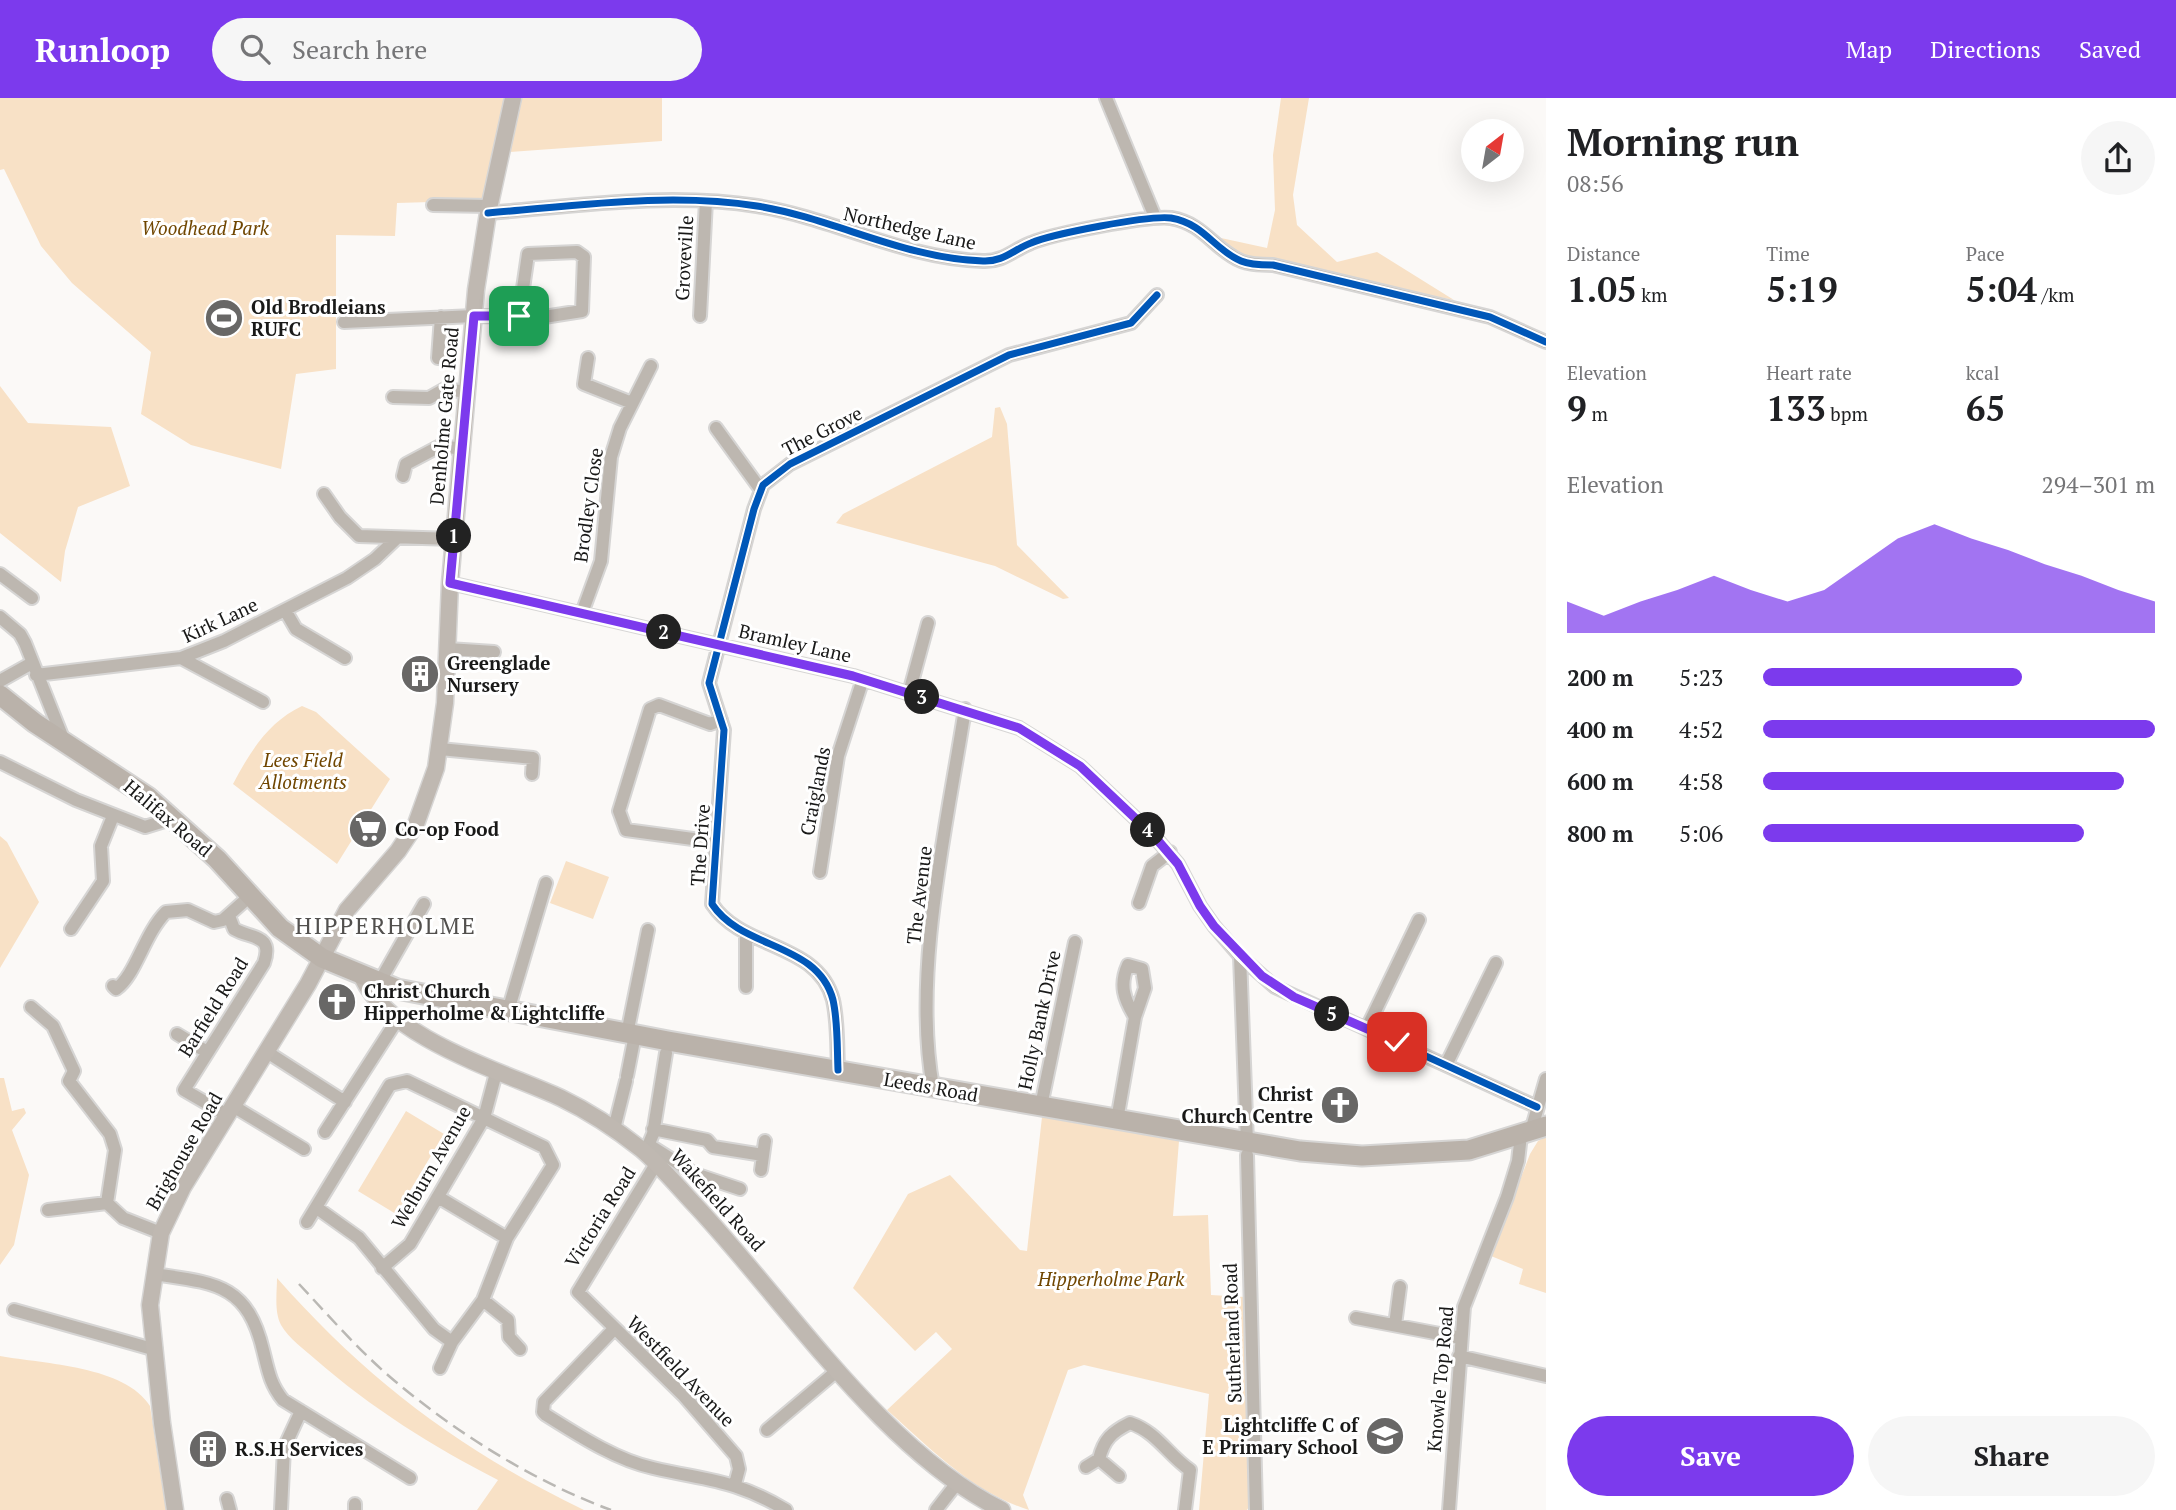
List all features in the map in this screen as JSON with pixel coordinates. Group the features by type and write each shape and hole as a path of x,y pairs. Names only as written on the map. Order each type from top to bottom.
{"highway":[{"name":"Halifax Road","path":"0,692 64,741 148,797 174,818 280,928 322,958"},
{"name":"Leeds Road","path":"322,958 371,980 508,1011 1117,1120 1247,1149 1362,1156 1415,1155 1469,1150 1533,1131"}],"main road":[{"name":"Denholme Gate Road","path":"322,958 347,910 398,851 416,824 440,750 450,583 474,316 488,209 513,98"},
{"name":"Brighouse Road","path":"175,1510 162,1423 150,1305 161,1233 183,1187 322,958"},
{"name":"Wakefield Road","path":"371,980 374,1000 442,1047 496,1073 561,1098 650,1154 838,1370 888,1422 957,1483 1002,1510"}],"street":[{"path":"1106,98 1155,216"},
{"name":"Northedge Lane","path":"433,205 488,209 706,201 758,206 938,255 982,261 1001,260 1031,243 1155,216 1188,222 1203,230 1225,252 1243,262 1273,265 1490,317 1546,342"},
{"name":"Groveville","path":"700,316 706,201"},
{"path":"344,322 474,316 544,317 582,311 584,257 577,252 528,254 519,316"},
{"name":"The Grove","path":"761,490 763,485 790,464 1009,355 1131,323 1157,295"},
{"path":"438,358 441,317"},
{"path":"588,358 584,384 632,403"},
{"name":"Brodley Close","path":"582,613 601,561 611,457 650,366"},
{"path":"393,397 429,398 445,390 467,393"},
{"path":"716,428 761,490 721,645"},
{"path":"403,476 406,464 440,446 463,449"},
{"path":"324,494 340,517 359,536 454,539"},
{"name":"Kirk Lane","path":"0,692 34,669 181,658 347,578 375,559 397,538"},
{"path":"0,574 32,598"},
{"name":"Bramley Lane","path":"450,583 863,679 1002,720 1080,766 1170,852 1200,906 1240,956 1275,987 1537,1107"},
{"path":"285,610 296,629 345,658"},
{"path":"0,617 20,634 64,741"},
{"path":"909,693 928,624"},
{"name":"The Drive","path":"721,645 709,683 724,730 712,904 722,920 746,934 801,958 821,973 833,1000 838,1070"},
{"path":"448,649 494,652"},
{"path":"181,658 263,702"},
{"name":"Craiglands","path":"820,872 838,756 863,679"},
{"path":"715,842 626,830 619,810 650,709 659,705 710,724 721,720"},
{"name":"The Avenue","path":"933,1087 925,1046 926,1001 933,923 965,709"},
{"path":"440,750 533,758 533,774"},
{"path":"0,762 113,816 145,827 174,818"},
{"path":"71,929 103,881 101,846 113,816"},
{"path":"1139,903 1152,866 1170,852"},
{"path":"508,1011 546,883"},
{"path":"113,986 117,989 125,983 142,943 166,912 188,910 215,922 229,916 250,896"},
{"path":"371,980 424,904"},
{"name":"Barfield Road","path":"229,916 234,929 244,935 256,936 264,943 268,952 264,963 184,1090 230,1110"},
{"path":"1367,1028 1419,920"},
{"path":"614,1129 626,1079 648,930"},
{"path":"746,934 746,987"},
{"name":"Holly Bank Drive","path":"1041,1106 1075,942"},
{"name":"Sutherland Road","path":"1240,956 1256,1510"},
{"path":"1446,1065 1496,963"},
{"path":"31,1007 53,1026 74,1071 69,1081 110,1133 115,1150 107,1203"},
{"path":"325,1132 398,1017"},
{"path":"1117,1120 1135,1017"},
{"path":"177,1034 207,1052"},
{"path":"267,1052 345,1102"},
{"name":"Victoria Road","path":"578,1292 650,1154 666,1053"},
{"name":"Welburn Avenue","path":"382,1268 410,1244 438,1197 484,1118 496,1073"},
{"name":"Knowle Top Road","path":"1449,1510 1464,1307 1507,1197 1518,1161 1533,1131 1546,1079"},
{"path":"307,1222 390,1085 407,1081 544,1147 553,1165 507,1238 483,1300 452,1342 440,1368"},
{"path":"230,1110 304,1149"},
{"path":"653,1129 707,1140 713,1146 763,1155"},
{"path":"761,1170 765,1141"},
{"path":"650,1154 695,1174 740,1189"},
{"path":"438,1197 507,1238"},
{"path":"48,1210 107,1203 123,1218 161,1233"},
{"path":"317,1208 359,1238 434,1329 452,1342"},
{"path":"154,1274 212,1283 243,1303 256,1324 273,1387 283,1400 410,1478"},
{"path":"1395,1325 1400,1286"},
{"name":"Westfield Avenue","path":"578,1292 684,1395 736,1456 739,1469 735,1484"},
{"path":"483,1300 508,1320 509,1337 520,1349"},
{"path":"14,1310 156,1350"},
{"path":"1356,1318 1461,1338"},
{"path":"614,1329 544,1402 543,1412 602,1447 650,1468 735,1484 786,1510"},
{"path":"1459,1356 1546,1376"},
{"path":"767,1430 838,1370"},
{"path":"282,1510 284,1448 301,1411"},
{"path":"1086,1468 1099,1459 1104,1442 1116,1430 1130,1423 1147,1429 1173,1458 1190,1470 1185,1510"},
{"path":"1099,1459 1119,1476"},
{"path":"936,1510 957,1483"}],"green space":[{"name":"Old Brodleians RUFC","path":"0,98 662,98 662,141 510,152 498,200 397,203 395,236 336,235 336,369 296,374 281,469 191,445 141,414 151,352 72,283 41,246 4,169 0,170"},
{"path":"1281,98 1309,98 1293,195 1297,225 1337,262 1377,252 1454,300 1252,259 1236,253 1221,238 1267,248 1275,210 1273,155"},
{"path":"0,386 28,423 111,427 130,486 78,507 65,551 61,582 0,533"},
{"path":"1000,407 1007,424 1017,545 1069,598 1063,599 995,566 836,523 843,514 992,437 995,408"},
{"name":"Lees Field Allotments","path":"302,706 316,712 390,779 337,864 233,784 261,739 279,720"},
{"path":"0,836 7,842 39,902 0,968"},
{"path":"566,861 609,877 593,919 550,903"},
{"path":"0,1078 4,1078 12,1111 24,1108 26,1113 12,1130 29,1175 14,1245 0,1265"},
{"path":"406,1111 444,1134 396,1214 358,1191"},
{"name":"Hipperholme Park","path":"1042,1117 1179,1141 1173,1216 1208,1215 1211,1295 1245,1297 1250,1505 1247,1510 1199,1510 1209,1394 1084,1365 1068,1370 1023,1495 1029,1510 1008,1502 971,1481 887,1410 952,1349 936,1332 915,1351 853,1288 908,1194 950,1175 1020,1250 1027,1251"},
{"path":"1546,1137 1546,1293 1519,1284 1523,1269 1491,1256 1530,1154 1538,1141"},
{"path":"277,1278 346,1349 418,1410 497,1463 584,1510 477,1510 498,1480 449,1454 380,1410 297,1344 284,1330 277,1314"},
{"path":"0,1356 82,1369 122,1382 138,1393 150,1406 166,1510 0,1510"}],"railway":[{"path":"299,1284 370,1359 445,1420 526,1471 611,1510"}],"cycle path":[{"path":"488,213 656,200 724,202 757,206 813,219 925,253 983,261 1002,258 1031,243 1059,235 1123,222 1171,218 1201,231 1231,256 1245,262 1273,265 1490,317 1546,342"},
{"path":"838,1070 835,1008 825,981 812,967 796,956 741,930 725,919 712,904 724,730 709,683 754,509 763,485 790,464 1009,355 1131,323 1157,295"},
{"path":"450,583 853,676 1019,728 1080,766 1154,836 1178,864 1214,926 1240,956 1275,987 1537,1107"}],"place":[{"name":"Old Brodleians RUFC","path":"224,318"},
{"name":"Greenglade Nursery","path":"420,674"},
{"name":"Co-op Food","path":"368,829"},
{"name":"Christ Church Hipperholme & Lightcliffe","path":"337,1002"},
{"name":"Christ Church Centre","path":"1340,1105"},
{"name":"Lightcliffe C of E Primary School","path":"1385,1436"},
{"name":"R.S.H Services","path":"208,1449"}],"district":[{"name":"HIPPERHOLME","path":"386,926"}],"route":[{"path":"519,316 474,316 450,583 853,676 1002,720 1019,728 1080,766 1170,852 1214,926 1240,956 1275,987 1397,1042"}],"park label":[{"name":"Woodhead Park","path":"205,228"}]}
